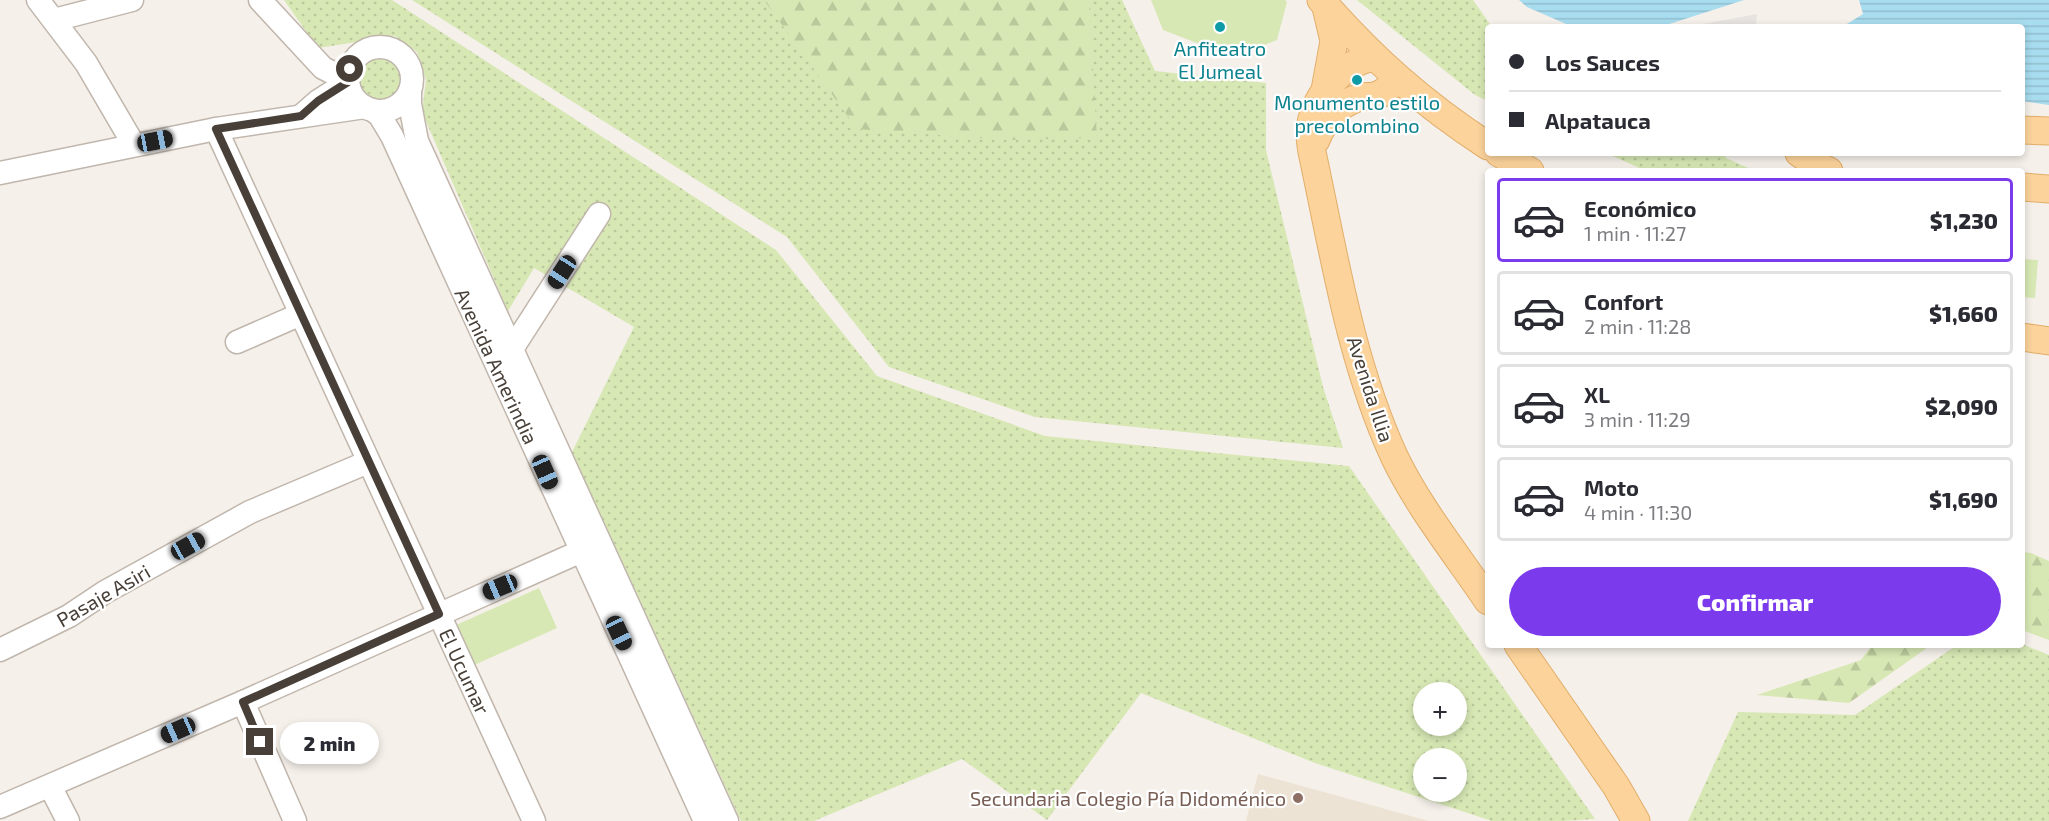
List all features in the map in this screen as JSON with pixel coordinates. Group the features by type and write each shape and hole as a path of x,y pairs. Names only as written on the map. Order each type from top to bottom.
{"main road":[{"path":"1324,3 1396,78 1429,105 1485,144"},
{"name":"Avenida Illia","path":"1324,3 1334,41 1323,94 1313,116 1310,133 1312,152 1362,372 1375,412 1395,458 1417,497 1485,597"},
{"name":"Avenida Illia","path":"1323,94 1343,71 1359,61 1374,57"},
{"path":"1312,152 1319,131 1334,112 1348,102 1363,96 1377,96 1388,89 1396,78"},
{"path":"2025,130 2049,131"},
{"path":"1503,156 1525,168"},
{"path":"1804,156 1823,168"},
{"path":"2025,187 2049,189"},
{"path":"2025,337 2049,341"},
{"path":"1520,648 1616,786 1636,821"}],"street":[{"path":"38,0 86,63 134,145"},
{"path":"54,20 132,0"},
{"path":"260,0 323,68 348,80"},
{"path":"0,807 591,547 512,350 417,141 410,104 411,71 406,61 390,49 380,47 345,59 324,59 310,55"},
{"path":"362,52 354,61 348,80 352,94 369,109"},
{"path":"301,116 348,80"},
{"path":"0,173 216,129 301,116 391,109 405,99 410,91"},
{"name":"Avenida Amerindia","path":"369,109 387,125 591,547 710,818"},
{"name":"El Ucumar","path":"216,129 534,821"},
{"path":"512,350 599,214"},
{"path":"237,342 301,314"},
{"name":"Pasaje Asiri","path":"0,650 69,616 105,592 250,512 368,462"},
{"path":"243,702 295,821"},
{"path":"50,786 68,821"}],"shaded area":[{"path":"1757,14 1756,24 1703,24"},
{"name":"Secundaria Colegio Pía Didoménico","path":"1258,774 1429,821 1246,821"}],"green space":[{"path":"284,0 392,0 776,250 877,376 1045,436 1349,466 1595,819 1492,821 1434,802 1467,802 1467,748 1413,748 1413,795 1315,763 1141,693 1047,820 962,759 814,821 741,821 572,452 634,327 534,268 508,311 422,112 426,80 417,52 395,36 318,48"},
{"path":"412,0 1122,0 1155,71 1266,83 1266,150 1323,387 1343,448 1035,417 889,367 787,237"},
{"path":"764,0 929,0 933,4 937,0 1089,0 1097,138 1004,140 857,129"},
{"path":"1151,0 1285,0 1287,2 1277,40 1264,45 1218,51 1163,30"},
{"path":"1357,0 1473,0 1490,24 1485,24 1485,100 1475,95"},
{"path":"381,55 397,62 404,78 397,94 381,101 365,94 358,78 365,62"},
{"path":"1613,156 1725,156 1748,168 1639,168"},
{"path":"2025,259 2038,260 2035,298 2025,297"},
{"path":"2025,552 2049,561 2049,640 2025,631"},
{"path":"539,588 557,628 472,666 454,626"},
{"path":"2025,645 2049,655 2049,821 1688,821 1738,712 1855,715 1953,648 2025,648"},
{"path":"1870,648 1927,648 1849,703 1757,695 1861,660"}],"water":[{"path":"1519,0 1744,0 1669,24 1566,24 1527,7"},
{"path":"1859,0 2049,0 2049,105 2025,101 2025,24 1847,24 1863,14"}],"place":[{"name":"Anfiteatro El Jumeal","path":"1220,27"},
{"name":"Monumento estilo precolombino","path":"1357,80"},
{"name":"Secundaria Colegio Pía Didoménico","path":"1298,798"}],"route":[{"path":"260,742 243,702 439,614 216,129 301,116 318,101 348,82 350,69"}]}
